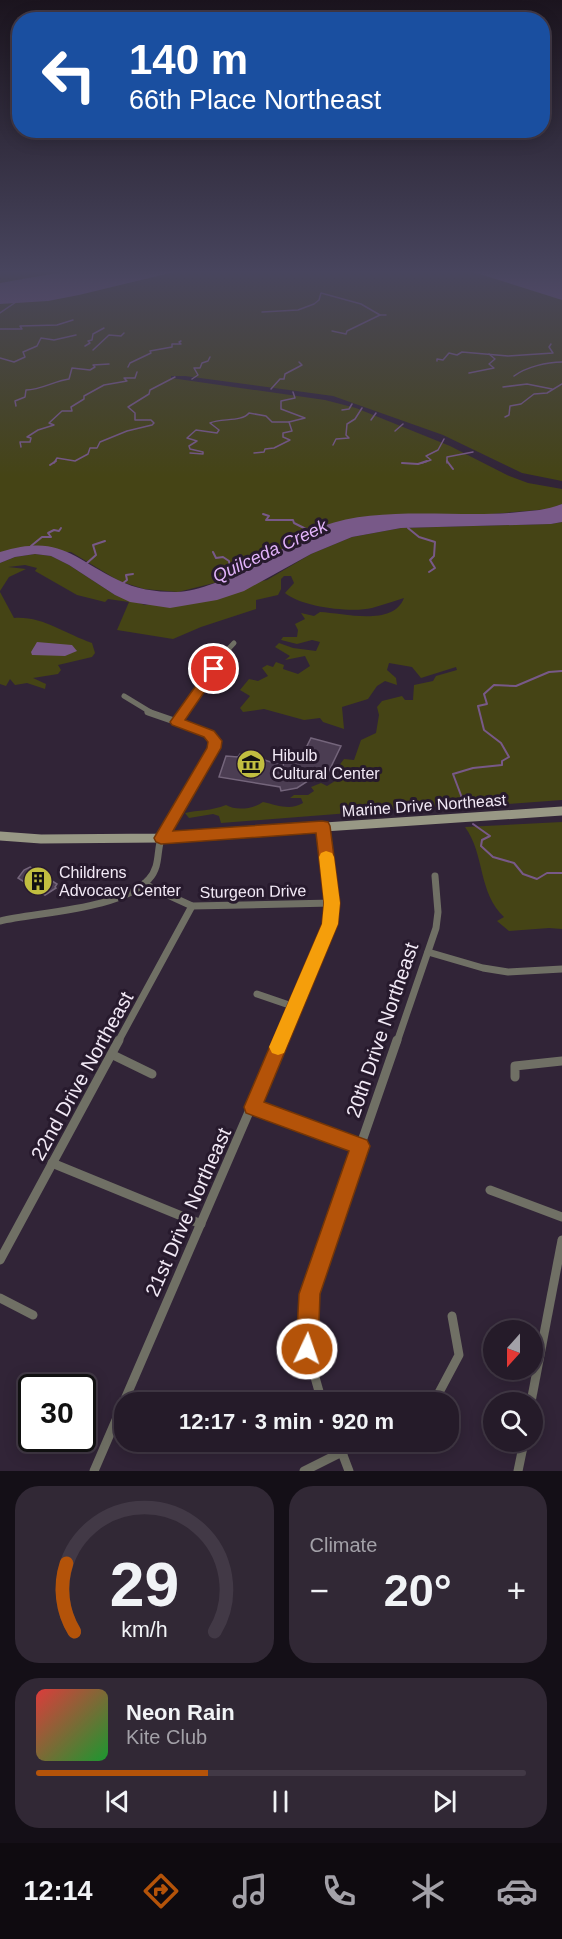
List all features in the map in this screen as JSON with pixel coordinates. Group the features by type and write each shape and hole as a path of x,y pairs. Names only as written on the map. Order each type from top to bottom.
{"main road":[{"name":"Marine Drive Northeast","path":"0,836 53,839 161,838 562,811"}],"street":[{"path":"177,722 222,656 234,643"},
{"path":"0,921 121,897 144,884 155,869 161,854 161,838 215,743 209,734 145,711 124,696"},
{"name":"21st Drive Northeast","path":"94,1471 330,924 332,903 322,826"},
{"name":"20th Drive Northeast","path":"319,1392 307,1349 309,1294 436,928 438,912 435,876"},
{"name":"Sturgeon Drive","path":"144,884 192,906 332,903"},
{"name":"22nd Drive Northeast","path":"0,1260 192,906"},
{"path":"428,952 483,968 508,972 562,969"},
{"path":"257,994 294,1007"},
{"path":"113,1055 152,1074"},
{"path":"515,1077 515,1066 562,1061"},
{"path":"253,1107 360,1146"},
{"path":"52,1163 201,1224"},
{"path":"490,1190 562,1217"},
{"path":"533,1392 562,1240"},
{"path":"0,1298 33,1315"},
{"path":"439,1392 459,1355 452,1316"},
{"path":"518,1471 522,1452"},
{"path":"304,1471 342,1453 349,1471"}],"shaded area":[{"path":"0,340 562,340 562,481 522,473 443,435 333,396 171,376 171,378 325,400 356,408 450,446 507,475 528,483 562,489 562,504 549,509 480,515 421,515 280,550 218,582 178,592 144,589 119,581 71,552 0,552"},
{"name":"Quilceda Creek","path":"562,504 562,522 551,524 401,528 352,537 311,554 244,591 217,600 170,608 130,602 51,556 35,554 15,557 0,563 0,552 37,545 51,547 63,550 131,586 160,591 189,591 220,581 316,529 344,520 390,514 509,513"},
{"path":"562,522 562,800 469,807 426,807 221,823 219,816 213,814 189,818 185,813 226,805 239,809 263,802 288,807 303,803 301,798 290,798 294,795 308,795 314,791 311,787 321,783 327,786 343,776 344,770 338,767 344,759 354,760 361,740 376,733 379,715 377,707 382,701 402,696 405,700 413,700 414,685 433,681 436,676 457,670 456,667 421,678 412,667 389,663 387,670 396,678 397,685 385,681 377,686 368,699 342,707 344,729 323,722 320,718 304,720 264,709 243,712 240,708 250,696 240,690 249,679 258,681 268,676 262,668 267,665 273,667 276,662 284,665 283,669 298,674 310,666 305,656 285,660 290,656 275,647 279,643 293,648 316,651 320,642 312,640 297,644 281,640 283,637 297,637 298,630 295,624 305,619 301,613 314,616 320,612 354,616 379,615 390,613 404,598 372,608 352,610 327,608 303,602 285,593 294,583 291,576 284,576 281,579 281,589 278,595 256,600 256,609 173,639 117,630 129,602 108,599 105,602 77,595 35,571 37,568 25,565 8,567 26,569 9,577 0,591 0,563 15,557 35,554 51,556 115,595 145,605 267,580 311,554 352,537 401,528"},
{"path":"0,592 14,618 35,620 54,626 92,643 95,653 92,657 58,665 61,670 58,674 33,678 46,684 45,689 27,683 15,685 10,679 6,686 0,684"},
{"path":"37,642 72,645 77,651 65,656 32,655 31,652"},
{"path":"562,822 562,929 509,931 497,921 504,917 490,897 476,849 465,827"}],"building":[{"name":"Hibulb Cultural Center","path":"311,738 341,746 328,773 316,770 311,779 297,788 281,791 280,787 219,777 226,756 238,757 240,754 252,756 283,766 285,758 300,760"},
{"name":"Childrens Advocacy Center","path":"30,867 57,884 56,888 45,895 18,878 24,870"}],"waterway":[{"path":"0,358 14,362 25,357 23,352 37,346 40,340"},
{"path":"85,346 92,340"},
{"path":"93,350 104,340"},
{"path":"128,367 130,363 151,353 150,351 172,347 172,344 181,344 179,342 181,341"},
{"path":"489,354 508,356 553,353 549,347 551,344"},
{"path":"437,361 437,359 443,360 449,353 489,354"},
{"path":"469,373 494,368 489,364 495,359 489,354"},
{"path":"192,379 198,375 194,368 200,368 202,363 208,361 210,357"},
{"path":"271,389 280,379 284,379 285,374 302,365 299,362"},
{"path":"514,376 537,366 562,362"},
{"path":"16,406 15,401 25,397 26,390 69,379 72,368 90,370 95,367 93,365 109,364"},
{"path":"21,447 20,442 30,442 31,438 27,437 38,430 54,425 49,423 62,411 72,411 71,407 84,399 84,396 104,385 127,381 124,378 135,378 137,372"},
{"path":"55,462 57,458 75,461 88,454 90,448 97,448 100,442 127,431 152,425 154,423 151,420 135,420 135,413 128,407 149,394 150,390 175,377"},
{"path":"503,387 527,384 552,389"},
{"path":"505,417 509,415 510,406 521,404 534,394 547,393 562,384"},
{"path":"289,422 305,418 281,409 281,401 295,398 293,392"},
{"path":"342,410 349,409 352,404"},
{"path":"333,445 336,439 349,438 346,435 347,424 355,419 362,408"},
{"path":"190,453 203,454 203,452 190,449 189,446 197,441 187,438 196,430 217,433 219,430 210,423 242,418 249,413 266,416 272,422 289,422"},
{"path":"371,420 376,413"},
{"path":"254,453 264,452 265,449 274,448 290,440 283,437 283,433 292,431 289,422"},
{"path":"395,431 403,424"},
{"path":"422,463 431,460 426,456 438,450 444,439"},
{"path":"447,461 447,457 473,452"},
{"path":"402,463 418,464 427,461"},
{"path":"447,461 453,469"},
{"path":"50,465 55,462"},
{"path":"263,514 269,516 266,520 293,520 294,523 314,533"},
{"path":"31,546 42,537 51,537 48,533 54,530 59,531 61,528"},
{"path":"408,528 419,537 435,542 434,556 430,560 435,568 429,572"},
{"path":"87,563 96,555 93,545 105,541"},
{"path":"213,552 216,558 223,557 229,561 230,567 221,574 223,577 218,580 221,581"},
{"path":"122,584 127,580 126,575 133,574"},
{"path":"465,806 453,774 473,768 502,765 502,761 509,757 501,743 484,730 478,706 487,704 484,694 494,685 516,686 549,672 562,671"},
{"path":"473,824 490,836 482,840 481,846 493,857 514,863 523,874 537,879 547,873 562,873"}],"slow traffic":[{"path":"278,1047 330,924 332,903 326,857"}],"place":[{"name":"Hibulb Cultural Center","path":"251,764"},
{"name":"Childrens Advocacy Center","path":"38,881"}],"route":[{"path":"214,669 177,722 209,734 215,741 214,748 161,838 322,826 332,903 330,924 253,1107 360,1146 309,1294 307,1349"}]}
